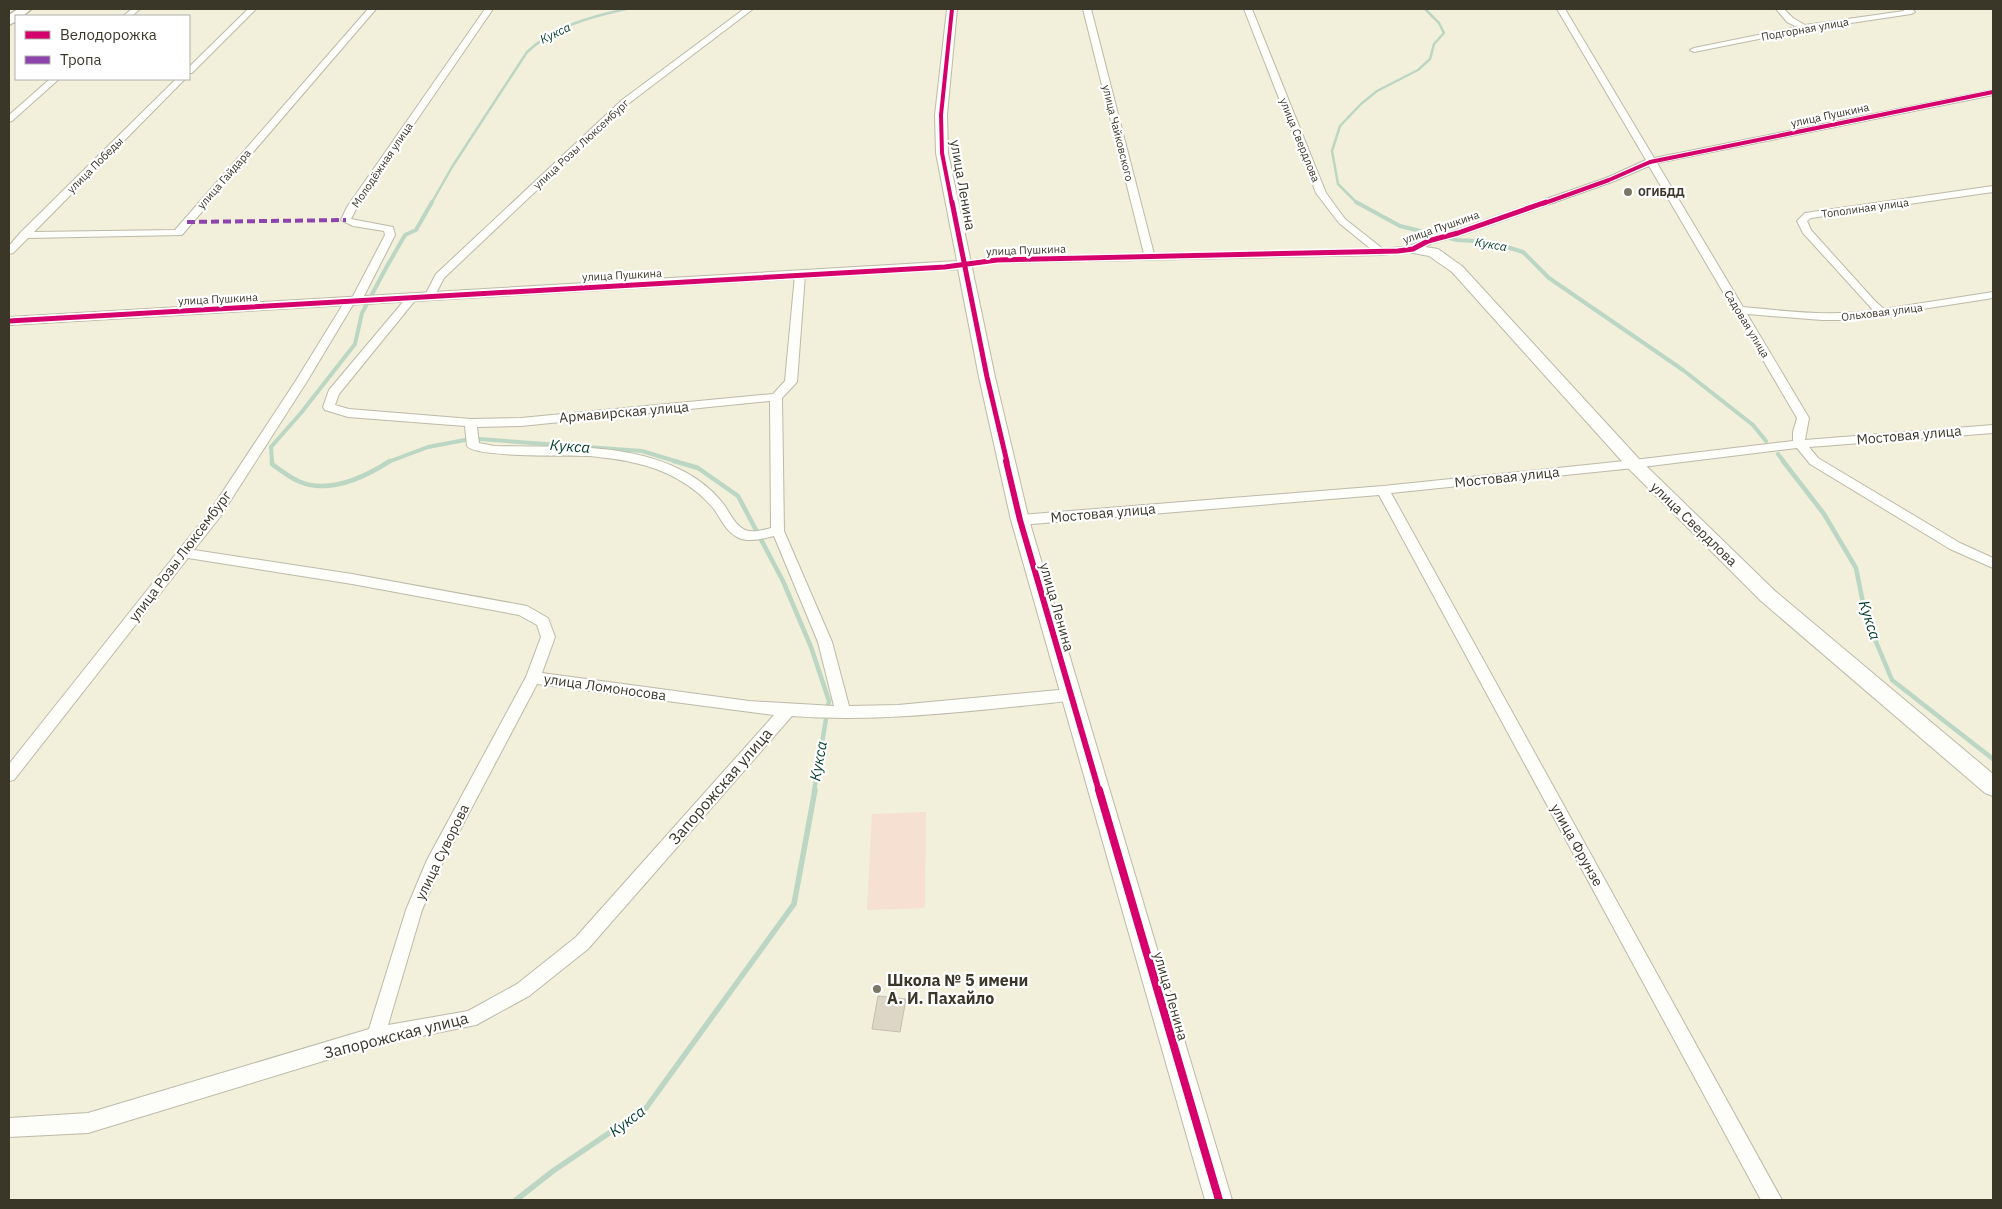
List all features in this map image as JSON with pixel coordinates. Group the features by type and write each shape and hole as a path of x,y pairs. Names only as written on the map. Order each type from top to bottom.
{"street":[{"path":"190,70 252,9"},
{"name":"улица Гайдара","path":"24,235 178,233 372,9"},
{"name":"Молодёжная улица","path":"363,300 390,235 389,229 382,226 353,224 346,220 352,207 489,9"},
{"name":"улица Розы Люксембург","path":"429,297 440,276 625,102 749,9"},
{"name":"улица Ленина","path":"952,9 941,116 942,153 966,264 987,378 1020,520 1069,695 1219,1200"},
{"name":"улица Чайковского","path":"1086,9 1150,257"},
{"name":"улица Свердлова","path":"1248,9 1321,193 1342,221 1381,252"},
{"name":"Садовая улица","path":"1561,9 1802,418 1797,433 1799,444"},
{"path":"1780,9 1790,20 1804,28"},
{"name":"Подгорная улица","path":"1694,50 1804,28 1911,12 1907,9"},
{"path":"9,119 54,80"},
{"name":"улица Победы","path":"9,251 180,80"},
{"name":"улица Пушкина","path":"9,321 945,267 997,260 1381,252 1420,245 1458,233 1609,180 1650,162 1993,92"},
{"name":"Тополиная улица","path":"1883,313 1871,303 1807,231 1802,221 1808,215 1993,189"},
{"name":"улица Свердлова","path":"1420,245 1457,269 1634,464 1768,596 1993,787"},
{"path":"800,275 791,382 776,397 765,533 825,642 839,712"},
{"name":"Ольховая улица","path":"1740,310 1822,318 1852,317 1993,295"},
{"name":"Армавирская улица","path":"412,298 332,393 330,407 348,413 471,423 521,422 776,397"},
{"name":"улица Розы Люксембург","path":"9,775 215,514 300,383 363,300"},
{"path":"471,423 473,446 494,450 624,455 658,465 682,476 701,490 718,506 730,526 765,533"},
{"name":"Мостовая улица","path":"1020,520 1383,490 1634,464 1799,444 1993,429"},
{"path":"1799,444 1814,461 1955,546 1993,563"},
{"name":"улица Фрунзе","path":"1383,490 1772,1200"},
{"name":"улица Ломоносова","path":"185,553 352,579 522,610 543,622 548,638 533,678 787,711 818,712 898,711 1069,695"},
{"name":"улица Суворова","path":"376,1036 414,910 433,866 533,678"},
{"name":"Запорожская улица","path":"9,1128 88,1124 376,1036 470,1019 523,990 582,943 787,711"}],"shaded area":[{"path":"926,812 925,908 867,910 872,814"}],"building":[{"path":"878,996 906,999 900,1032 872,1029"}],"waterway":[{"name":"Кукса","path":"431,204 452,167 527,52 549,35 561,29 586,19 626,9"},
{"name":"Кукса","path":"1356,202 1338,184 1332,151 1340,126 1361,104 1377,91 1418,70 1430,59 1434,44 1444,33 1439,23 1425,9"},
{"name":"Кукса","path":"272,462 271,447 301,413 355,344 362,313 386,268 405,235 416,230 432,202"},
{"name":"Кукса","path":"1356,202 1400,226 1457,240 1491,242 1523,252 1549,278 1683,370 1753,425 1766,441"},
{"name":"Кукса","path":"479,439 642,451 678,462"},
{"name":"Кукса","path":"389,462 428,447 465,440"},
{"name":"Кукса","path":"1778,454 1784,462"},
{"name":"Кукса","path":"674,461 698,468 738,496 783,581 811,647 829,701 814,791"},
{"name":"Кукса","path":"1783,461 1824,514 1856,568 1866,618 1892,680 1993,759"},
{"name":"Кукса","path":"272,462 272,464 298,481 322,486 334,485 358,478 389,462"},
{"name":"Кукса","path":"516,1200 553,1171 646,1108 794,904 815,790"}],"marked path":[{"path":"187,222 346,220"}],"cycle path":[{"path":"952,9 941,115 942,153 987,377 1020,520 1219,1200"},
{"path":"9,321 945,267 997,260 1398,251 1413,249 1428,241 1458,233 1609,180 1650,162 1993,92"}],"place":[{"name":"ОГИБДД","path":"1628,192"},
{"name":"Школа № 5 имени А. И. Пахайло","path":"877,989"}]}
